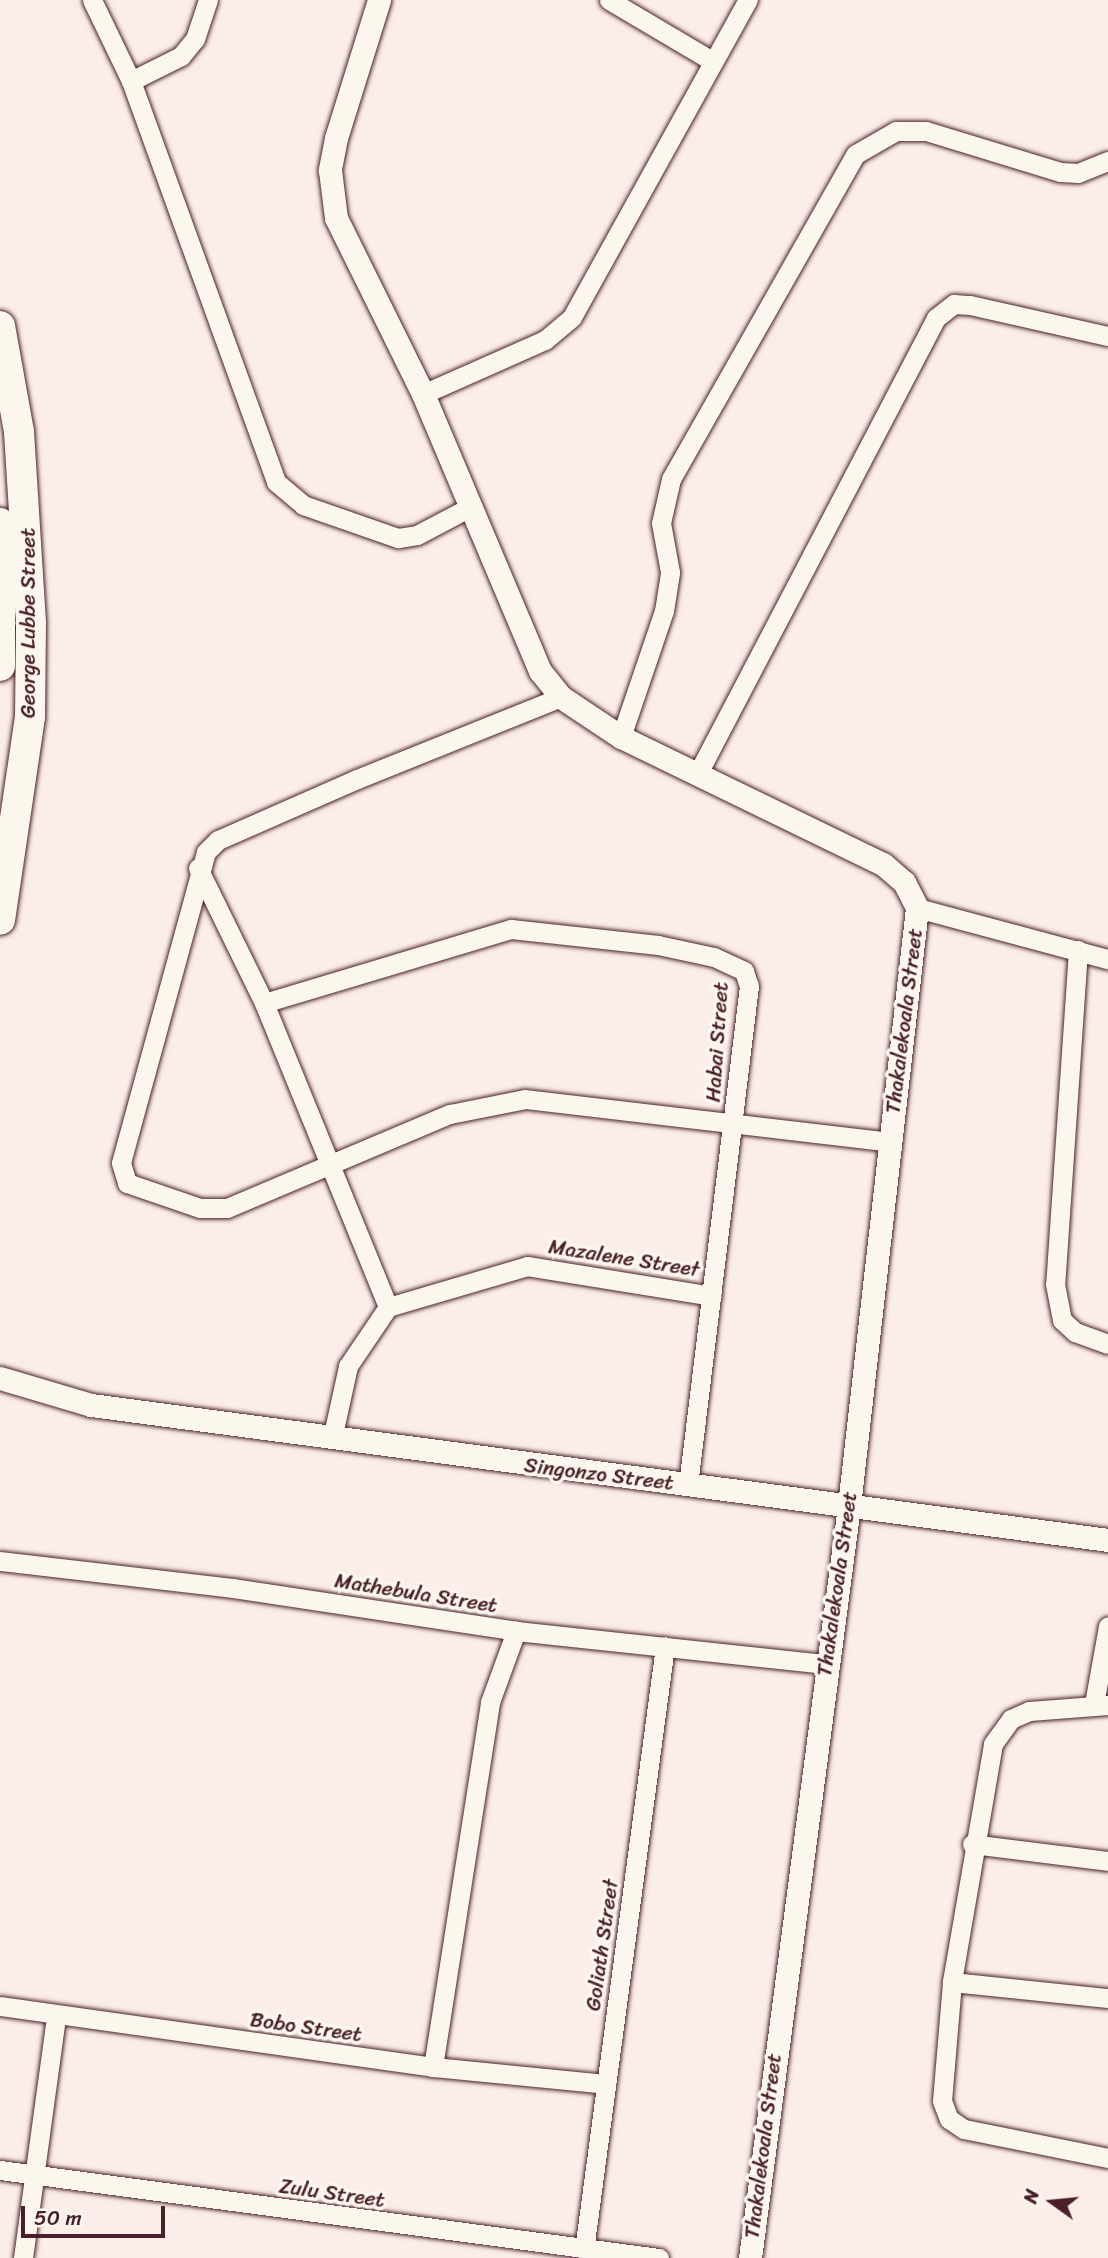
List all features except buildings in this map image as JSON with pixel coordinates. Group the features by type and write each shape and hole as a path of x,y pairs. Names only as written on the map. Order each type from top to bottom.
{"main road":[{"name":"George Lubbe Street","path":"0,326 19,432 31,623 27,744 0,920"},
{"name":"George Lubbe Street","path":"0,523 0,666"}],"street":[{"path":"92,0 131,81 276,482 303,505 398,538 417,535 472,506"},
{"path":"131,81 181,56 195,39 208,0"},
{"path":"379,0 336,138 330,193 335,218 423,394 540,671 561,697 621,737 697,775 862,850 904,882 917,908 1108,959"},
{"path":"609,0 712,61"},
{"path":"423,394 545,340 572,317 748,0"},
{"path":"621,737 664,611 670,572 661,523 671,479 856,154 896,131 926,131 1060,173 1078,173 1108,161"},
{"path":"697,775 936,318 954,304 970,305 1108,336"},
{"path":"561,697 218,841 198,868 122,1174 141,1191 215,1210 450,1114 525,1099 889,1142"},
{"path":"198,868 264,1003 388,1307 348,1366 332,1439"},
{"name":"Thakalekoala Street","path":"750,2258 826,1664 849,1506 917,908"},
{"name":"Habai Street","path":"264,1003 511,929 714,957 744,971 749,986 688,1485"},
{"path":"1078,950 1055,1284 1062,1320 1075,1332 1108,1344"},
{"name":"Mazalene Street","path":"388,1307 527,1266 712,1296"},
{"name":"Singonzo Street","path":"0,1378 91,1405 1108,1540"},
{"name":"Singonzo Street","path":"0,1393 56,1406 91,1405"},
{"name":"Mathebula Street","path":"0,1561 233,1588 516,1631 826,1664"},
{"path":"1108,1626 1101,1704 1029,1711 1001,1730 972,1844 952,1982 942,2101 949,2119 964,2129 1108,2158"},
{"path":"433,2067 490,1702 516,1631"},
{"name":"Goliath Street","path":"584,2250 665,1646"},
{"path":"972,1844 1108,1861"},
{"path":"952,1982 1108,1998"},
{"name":"Bobo Street","path":"0,2006 433,2067 607,2084"},
{"path":"23,2258 56,2015"},
{"name":"Zulu Street","path":"0,2170 659,2258"}]}
